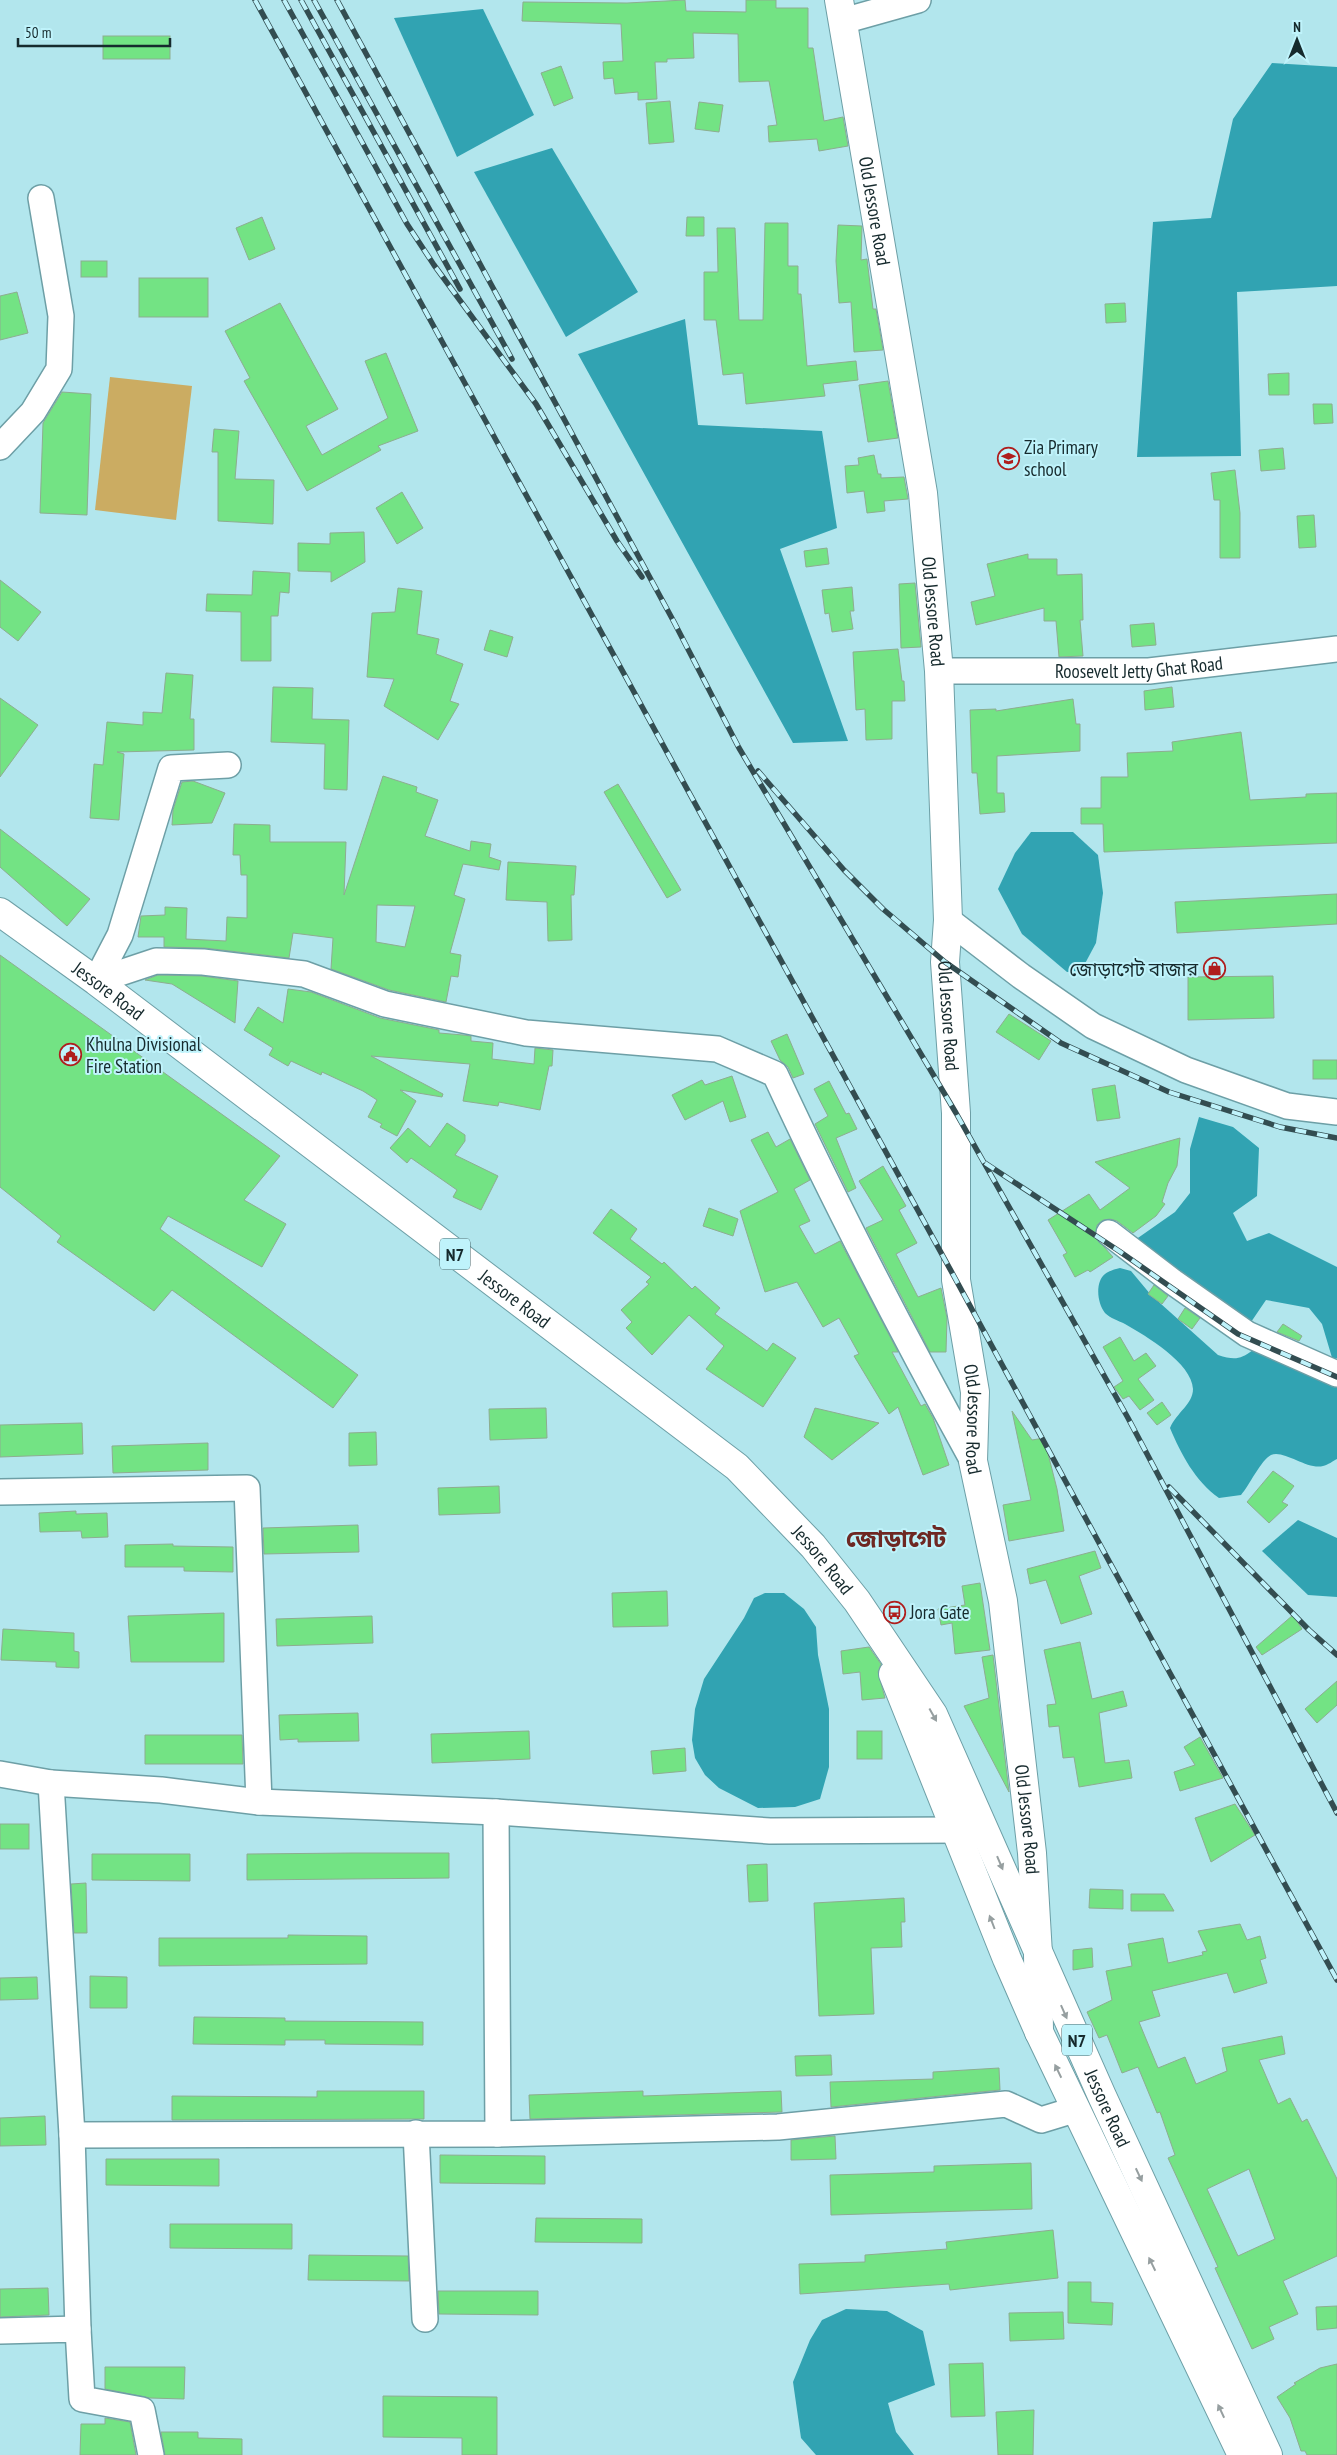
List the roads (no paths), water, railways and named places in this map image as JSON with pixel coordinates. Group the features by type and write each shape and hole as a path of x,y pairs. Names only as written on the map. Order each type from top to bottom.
{"main road":[{"name":"Old Jessore Road","path":"841,11 923,493 939,671 948,920 945,962 956,1113 956,1280 975,1392 973,1462 1003,1601 1032,1853 1040,2032"},
{"name":"Jessore Road","path":"0,912 96,981 737,1466 813,1546 857,1601 933,1714 980,1816 1038,1954 1268,2455"},
{"name":"Jessore Road","path":"877,1630 1007,1958 1076,2109 1242,2455"}],"street":[{"path":"841,11 918,0"},
{"path":"0,447 33,412 59,369 62,316 41,198"},
{"name":"Roosevelt Jetty Ghat Road","path":"939,671 1149,671 1337,649"},
{"path":"96,981 120,935 171,768 228,765"},
{"path":"948,920 1021,976 1093,1026 1186,1070 1287,1106 1337,1112"},
{"path":"96,981 156,961 203,962 304,974 385,1004 526,1032 717,1050 775,1074 828,1189 910,1348 973,1462"},
{"path":"1109,1233 1173,1282 1247,1334 1337,1374"},
{"path":"0,1492 247,1488 259,1802"},
{"path":"0,1774 50,1783 161,1790 259,1802 496,1812 770,1832 956,1830"},
{"path":"50,1783 72,2135 82,2399 142,2410 151,2455"},
{"path":"496,1812 498,2134"},
{"path":"72,2135 498,2134 778,2127 1006,2104 1041,2120 1076,2109"},
{"path":"416,2133 426,2319"},
{"path":"0,2331 78,2329"}],"water":[{"path":"483,9 534,115 457,157 394,18"},
{"path":"1272,63 1337,67 1337,286 1237,292 1241,456 1137,457 1153,222 1211,218 1233,119"},
{"path":"552,148 638,292 566,337 474,172"},
{"path":"685,319 698,425 822,431 837,528 780,549 848,741 793,743 578,354"},
{"path":"1031,832 1073,832 1098,855 1103,893 1096,943 1081,971 1067,972 1022,934 998,889 1015,853"},
{"path":"1199,1117 1233,1127 1259,1148 1257,1196 1233,1213 1247,1241 1269,1233 1337,1267 1337,1358 1333,1361 1322,1324 1309,1308 1266,1300 1249,1325 1135,1240 1175,1212 1190,1193 1190,1149"},
{"path":"1120,1268 1131,1271 1151,1295 1218,1355 1237,1358 1253,1350 1337,1382 1337,1459 1325,1465 1317,1466 1282,1455 1271,1455 1263,1462 1241,1495 1219,1498 1210,1491 1190,1466 1170,1428 1188,1404 1193,1389 1191,1379 1177,1360 1166,1351 1125,1324 1107,1315 1102,1309 1098,1293 1100,1282 1105,1274"},
{"path":"1298,1520 1337,1538 1337,1597 1308,1595 1262,1551"},
{"path":"765,1593 784,1593 804,1609 816,1627 818,1655 829,1709 829,1767 820,1799 795,1807 758,1808 719,1788 705,1775 695,1758 692,1740 695,1709 704,1679 744,1618 754,1598"},
{"path":"846,2309 887,2311 923,2331 935,2385 888,2403 896,2432 914,2455 816,2455 801,2438 793,2382 810,2340 822,2320"}],"railway":[{"path":"255,0 1337,1980"},
{"path":"284,0 407,224 434,265 536,404 617,541 642,577"},
{"path":"301,0 460,289"},
{"path":"314,0 512,359"},
{"path":"337,0 674,622 739,748 956,1113 1128,1418 1337,1813"},
{"path":"758,771 844,870 883,909 945,962 1061,1043 1169,1092 1280,1127 1337,1138"},
{"path":"985,1163 1119,1251 1238,1334 1337,1377"},
{"path":"1169,1487 1309,1630 1337,1655"}],"place":[{"name":"Zia Primary school","path":"1008,458"},
{"name":"জোড়াগেট বাজার","path":"1214,969"},
{"name":"Khulna Divisional Fire Station","path":"70,1055"},
{"name":"Jora Gate","path":"894,1612"}],"district":[{"name":"জোড়াগেট","path":"896,1538"}]}
